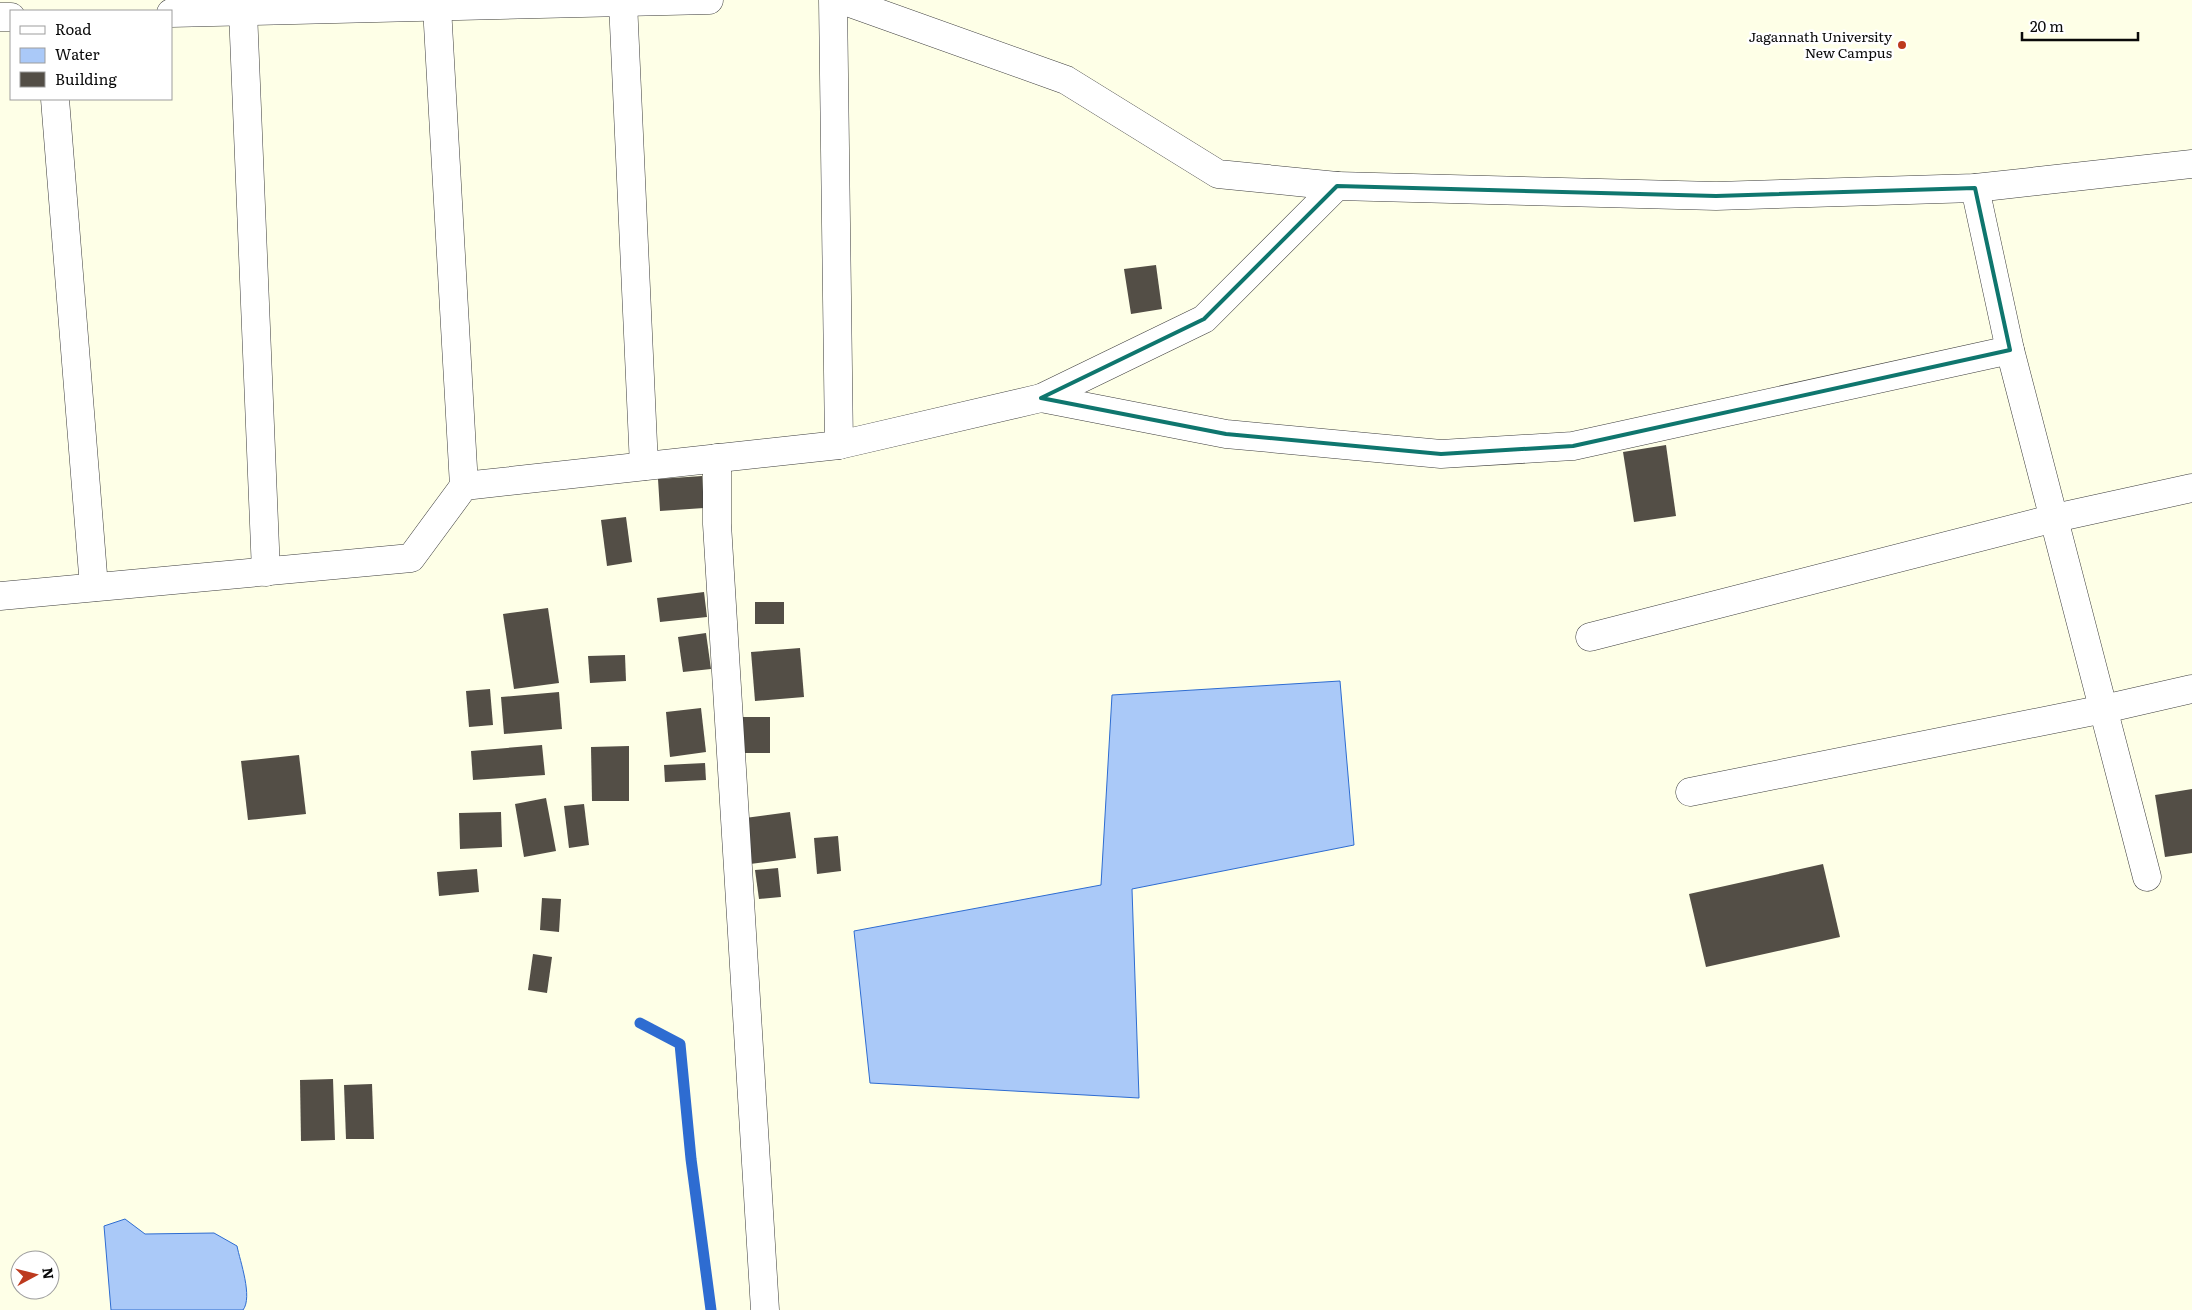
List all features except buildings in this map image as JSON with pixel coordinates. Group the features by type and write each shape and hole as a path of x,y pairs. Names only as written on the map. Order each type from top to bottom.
{"street":[{"path":"172,13 709,0"},
{"path":"833,0 839,444"},
{"path":"842,0 1066,80 1218,174 1337,186 1716,196 1975,188 2192,164"},
{"path":"623,2 644,466"},
{"path":"0,596 411,558 464,486 437,7"},
{"path":"243,11 266,572"},
{"path":"55,100 94,587"},
{"path":"464,486 839,444 1041,398 1204,319 1337,186"},
{"path":"1975,188 2010,350 2147,877"},
{"path":"1041,398 1226,434 1442,454 1573,446 2010,350"},
{"path":"717,458 718,524 765,1310"},
{"path":"1590,637 2055,518 2192,488"},
{"path":"1690,792 2104,709 2192,689"}],"highlighted area":[{"path":"1337,186 1716,196 1975,188 2010,350 1573,446 1441,454 1226,434 1041,398 1204,319"}],"water":[{"path":"1340,681 1354,845 1132,889 1139,1098 870,1083 854,931 1101,885 1112,695"},
{"path":"125,1219 145,1234 214,1233 237,1246 247,1297 243,1310 111,1310 104,1226"}],"waterway":[{"path":"640,1023 680,1044 691,1159 711,1310"}],"place":[{"name":"Jagannath University New Campus","path":"1902,45"}]}
